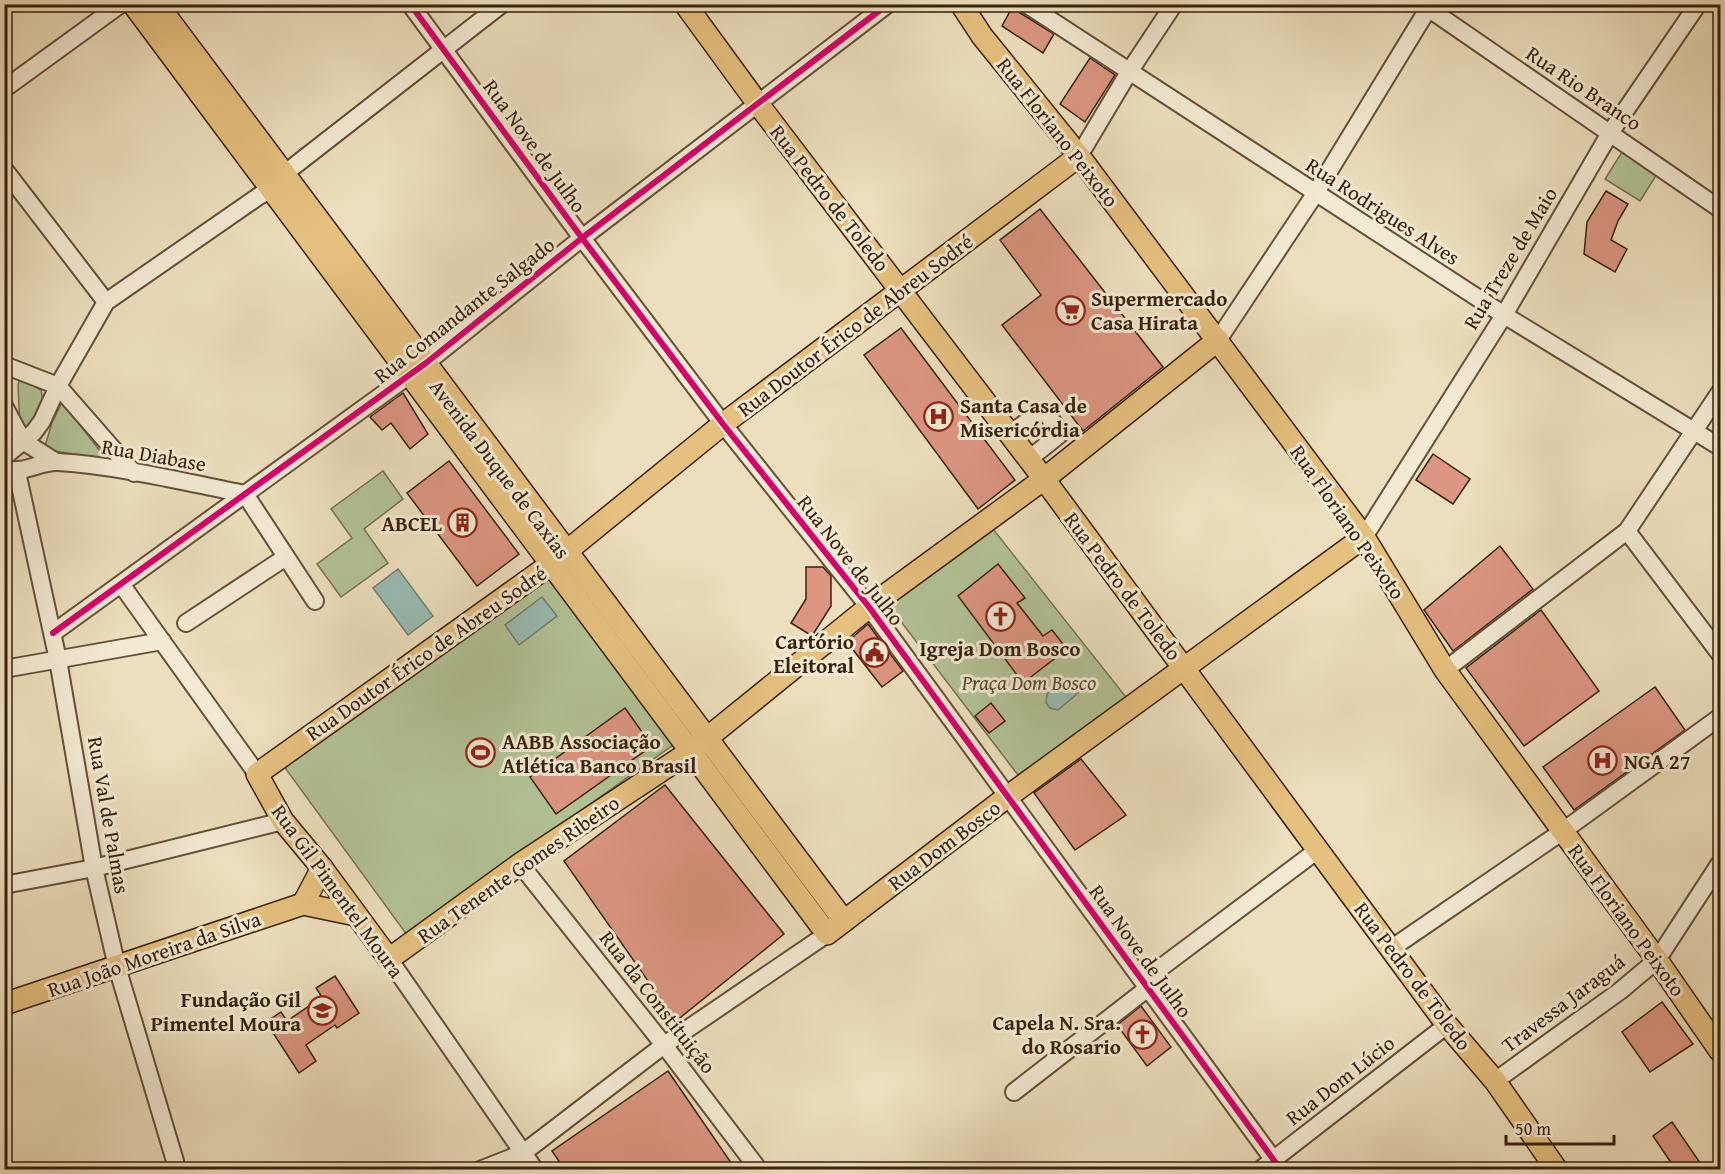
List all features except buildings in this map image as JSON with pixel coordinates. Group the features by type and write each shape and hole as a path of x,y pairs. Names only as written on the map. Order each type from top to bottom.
{"main road":[{"name":"Avenida Duque de Caxias","path":"133,4 253,165 305,202 551,564 827,934"},
{"name":"Avenida Duque de Caxias","path":"157,4 278,182 418,369 567,550 844,921"},
{"name":"Rua Pedro de Toledo","path":"685,4 758,104 1044,479 1447,1025 1495,1081 1557,1170"},
{"name":"Rua Floriano Peixoto","path":"961,4 982,36 1079,156 1364,537 1445,670 1657,960 1720,1051"},
{"name":"Rua Doutor Érico de Abreu Sodré","path":"257,774 551,564 723,424 1079,156"},
{"name":"Rua Tenente Gomes Ribeiro","path":"389,959 520,864 691,751 869,608 1044,479 1218,340"},
{"name":"Rua Dom Bosco","path":"827,934 1007,797 1364,537"},
{"name":"Rua Gil Pimentel Moura","path":"257,774 284,821 389,959"},
{"path":"322,868 303,904 356,915"},
{"name":"Rua João Moreira da Silva","path":"4,1005 303,904"}],"street":[{"path":"4,89 122,4"},
{"name":"Rua Nove de Julho","path":"410,4 582,238 723,424 869,608 1146,985 1272,1166"},
{"path":"4,457 42,421 58,386 106,302 278,182 502,4"},
{"name":"Rua Comandante Salgado","path":"53,633 418,369 582,238 888,4"},
{"name":"Rua Rodrigues Alves","path":"1026,4 1504,315 1720,447"},
{"path":"1079,156 1129,72 1174,4"},
{"name":"Rua Treze de Maio","path":"1364,537 1504,315 1610,133 1698,4"},
{"path":"1218,340 1315,194 1427,6"},
{"name":"Rua Rio Branco","path":"1427,6 1720,209"},
{"path":"4,169 106,302"},
{"path":"4,365 58,386 134,473"},
{"path":"1445,670 1627,531 1720,392"},
{"path":"4,406 23,441"},
{"path":"1010,434 1040,412 1046,412 1059,430 1059,435 1029,459"},
{"name":"Rua Diabase","path":"23,441 56,462"},
{"name":"Rua Diabase","path":"11,471 56,462 134,473 245,494"},
{"name":"Rua Val de Palmas","path":"11,471 24,511 53,633 94,868 117,967 175,1161"},
{"path":"245,494 315,601"},
{"path":"1627,531 1720,654"},
{"path":"186,623 286,557"},
{"name":"Rua Gil Pimentel Moura","path":"121,584 257,774"},
{"path":"4,669 162,641"},
{"path":"1392,948 1563,831 1720,717"},
{"path":"4,885 94,868 284,821"},
{"path":"1014,1092 1319,849"},
{"name":"Travessa Jaraguá","path":"1495,1081 1620,991 1657,960 1720,863"},
{"name":"Rua da Constituição","path":"520,864 664,1045 759,1170"},
{"name":"Rua Dom Bosco","path":"480,1170 523,1153 664,1045 827,934"},
{"name":"Rua Gil Pimentel Moura","path":"389,959 535,1170"},
{"name":"Rua Dom Lúcio","path":"1272,1166 1447,1025"}],"green space":[{"path":"1622,152 1657,174 1640,201 1605,179"},
{"path":"20,378 41,390 43,403 31,428 20,429 18,385"},
{"path":"62,402 107,460 44,449 52,423"},
{"path":"383,471 403,499 364,529 388,563 341,597 317,564 352,538 331,509"},
{"name":"Praça Dom Bosco","path":"989,524 1129,701 1021,779 886,602"},
{"name":"AABB Associação Atlética Banco Brasil","path":"552,567 680,740 407,935 283,765"}],"water":[{"path":"398,569 433,616 408,635 373,588"},
{"path":"542,597 557,616 519,645 505,625"},
{"path":"1067,679 1075,680 1079,685 1078,693 1058,710 1050,708 1046,703 1047,694"}],"cycle path":[{"path":"410,4 582,238 723,424 869,607 1281,1170"},
{"path":"53,633 426,363 582,238 888,4"}],"place":[{"name":"Supermercado Casa Hirata","path":"1070,310"},
{"name":"Santa Casa de Misericórdia","path":"939,417"},
{"name":"ABCEL","path":"463,523"},
{"name":"Igreja Dom Bosco","path":"1000,617"},
{"name":"Cartório Eleitoral","path":"875,653"},
{"name":"AABB Associação Atlética Banco Brasil","path":"481,753"},
{"name":"NGA 27","path":"1603,761"},
{"name":"Fundação Gil Pimentel Moura","path":"322,1011"},
{"name":"Capela N. Sra. do Rosario","path":"1142,1034"}]}
